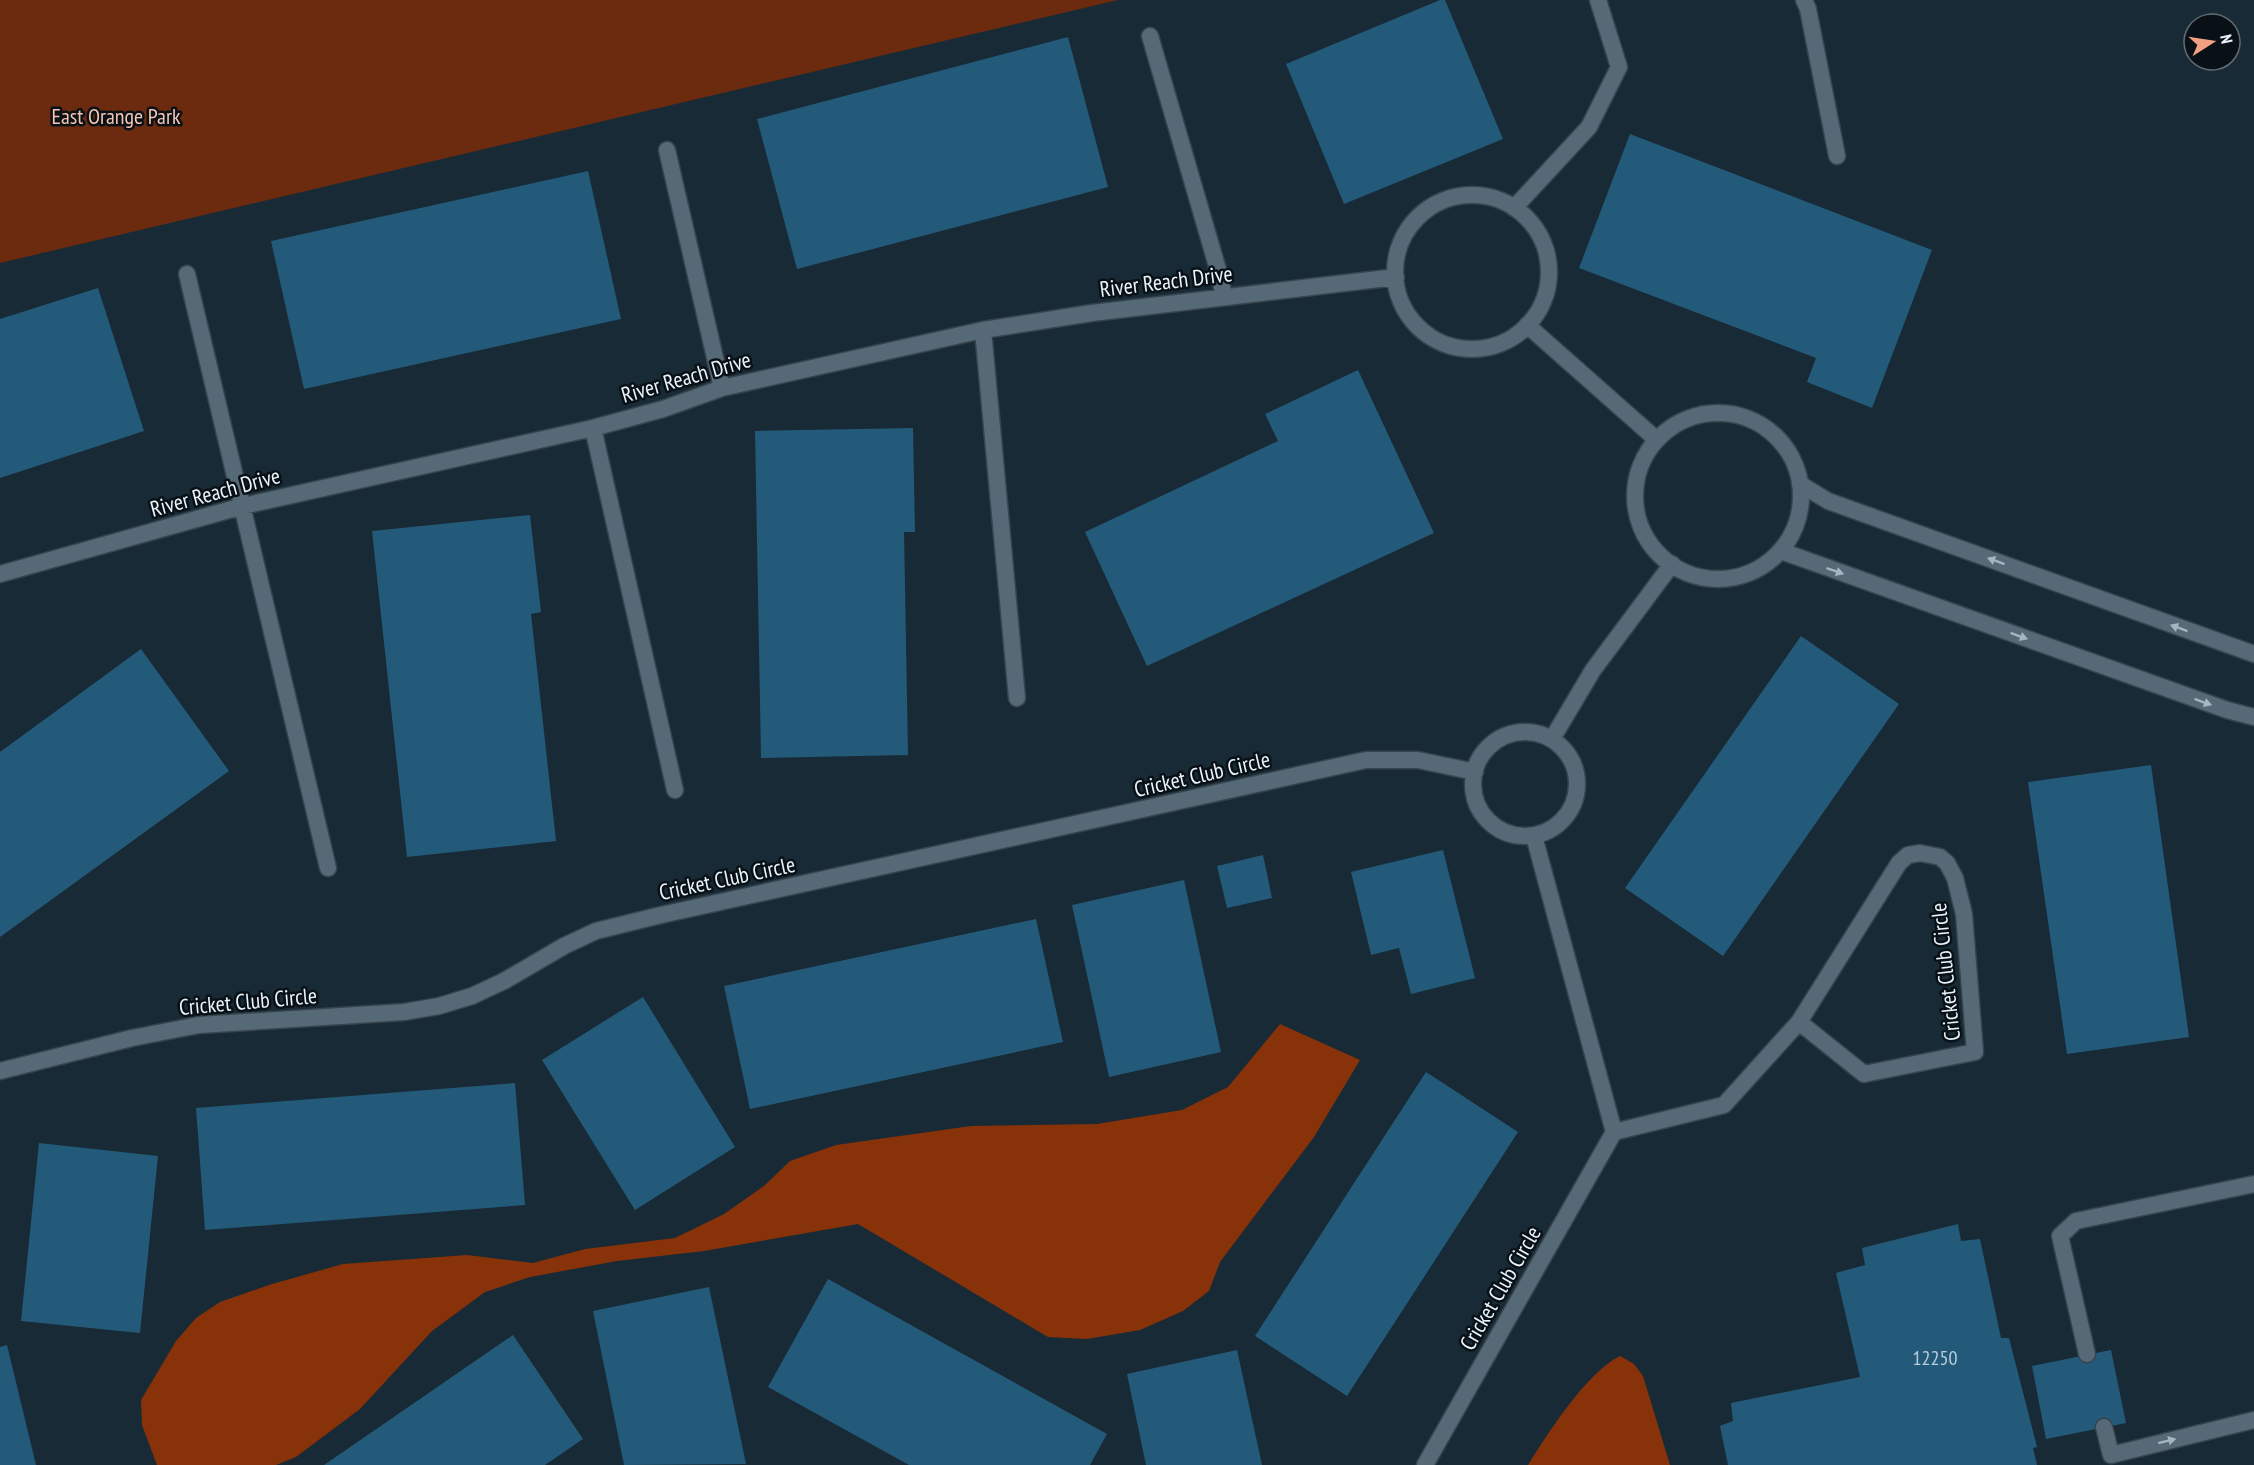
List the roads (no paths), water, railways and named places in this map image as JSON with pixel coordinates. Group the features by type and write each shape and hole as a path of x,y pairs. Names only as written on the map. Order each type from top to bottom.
{"street":[{"path":"1514,208 1589,128 1619,67 1598,0"},
{"path":"1804,0 1808,9 1837,156"},
{"path":"1150,36 1224,297"},
{"path":"667,150 722,388"},
{"path":"1467,195 1492,198 1514,208 1533,226 1540,237 1548,260 1547,289 1535,317 1512,338 1498,345 1467,349 1451,347 1424,332 1404,308 1396,277 1400,247 1412,224 1431,207 1442,201 1467,195"},
{"path":"187,274 328,868"},
{"name":"River Reach Drive","path":"0,574 243,507 593,428 663,409 722,388 983,330 1092,313 1396,277"},
{"path":"1527,325 1657,440"},
{"path":"983,330 1017,698"},
{"path":"1715,413 1737,415 1758,422 1775,435 1789,453 1800,484 1799,512 1789,539 1768,562 1737,577 1703,577 1687,573 1672,564 1651,544 1639,519 1636,505 1638,477 1642,464 1657,440 1674,426 1694,416 1715,413"},
{"path":"593,428 675,790"},
{"path":"1800,484 1828,501 2254,654"},
{"path":"1780,551 2227,710 2254,717"},
{"path":"1552,739 1593,670 1672,564"},
{"path":"1533,732 1552,739 1570,756 1576,772 1578,789 1573,806 1564,820 1550,830 1534,836 1512,835 1491,825 1474,795 1474,772 1482,754 1505,736 1533,732"},
{"name":"Cricket Club Circle","path":"0,1071 132,1038 199,1025 404,1012 439,1006 472,996 504,981 564,946 596,931 1366,760 1418,760 1474,772"},
{"path":"1534,836 1614,1132"},
{"name":"Cricket Club Circle","path":"1425,1465 1614,1132 1724,1105 1799,1022 1899,863 1908,855 1920,853 1940,857 1947,863 1955,878 1964,914 1975,1052 1864,1074 1799,1022"},
{"path":"2087,1354 2060,1236 2076,1221 2254,1184"},
{"path":"2104,1427 2111,1455 2254,1420"}],"park label":[{"name":"East Orange Park","path":"116,116"}]}
